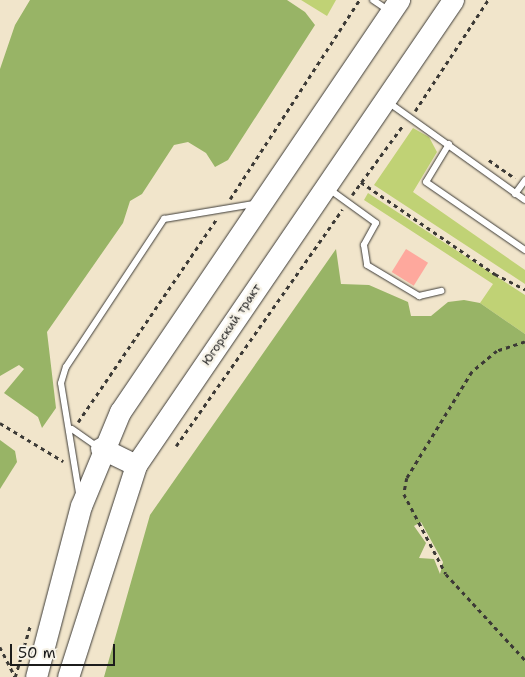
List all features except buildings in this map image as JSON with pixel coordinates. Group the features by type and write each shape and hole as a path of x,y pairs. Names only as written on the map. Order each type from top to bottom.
{"main road":[{"name":"Югорский тракт","path":"68,677 136,466 453,0"},
{"path":"36,677 81,506 102,448 125,404 395,6"},
{"path":"102,448 136,466"}],"lane":[{"path":"373,0 395,6"},
{"path":"385,100 450,144 525,200"},
{"path":"450,144 426,182 525,250"},
{"path":"515,194 525,180"},
{"path":"326,186 376,223 364,245 367,265 419,296 441,291"},
{"path":"81,506 61,383 66,368 164,219 221,213 262,201"},
{"path":"69,424 75,434 102,448"}],"path":[{"path":"176,446 347,201 409,116 488,0"},
{"path":"361,182 495,274 525,289"},
{"path":"525,342 496,351 472,372 407,478 404,494 446,574 525,660"},
{"path":"0,422 63,461"},
{"path":"0,647 15,677"}],"green space":[{"path":"30,0 287,0 305,12 315,25 228,160 215,167 206,153 188,142 174,145 142,194 130,201 123,223 47,332 56,408 42,428 38,417 4,393 24,369 19,365 0,376 0,69 15,25"},
{"path":"301,0 336,0 327,16"},
{"path":"413,128 429,137 437,152 413,192 525,270 525,284 374,185"},
{"path":"368,193 525,295 525,334 480,303 493,284 364,200"},
{"path":"336,249 341,284 369,285 408,302 411,316 431,316 448,302 464,300 480,303 525,334 525,677 104,677 150,515","holes":["421,522 443,562 440,574 434,559 419,558 426,543 414,526"]},
{"path":"0,440 15,451 17,462 0,489"}]}
